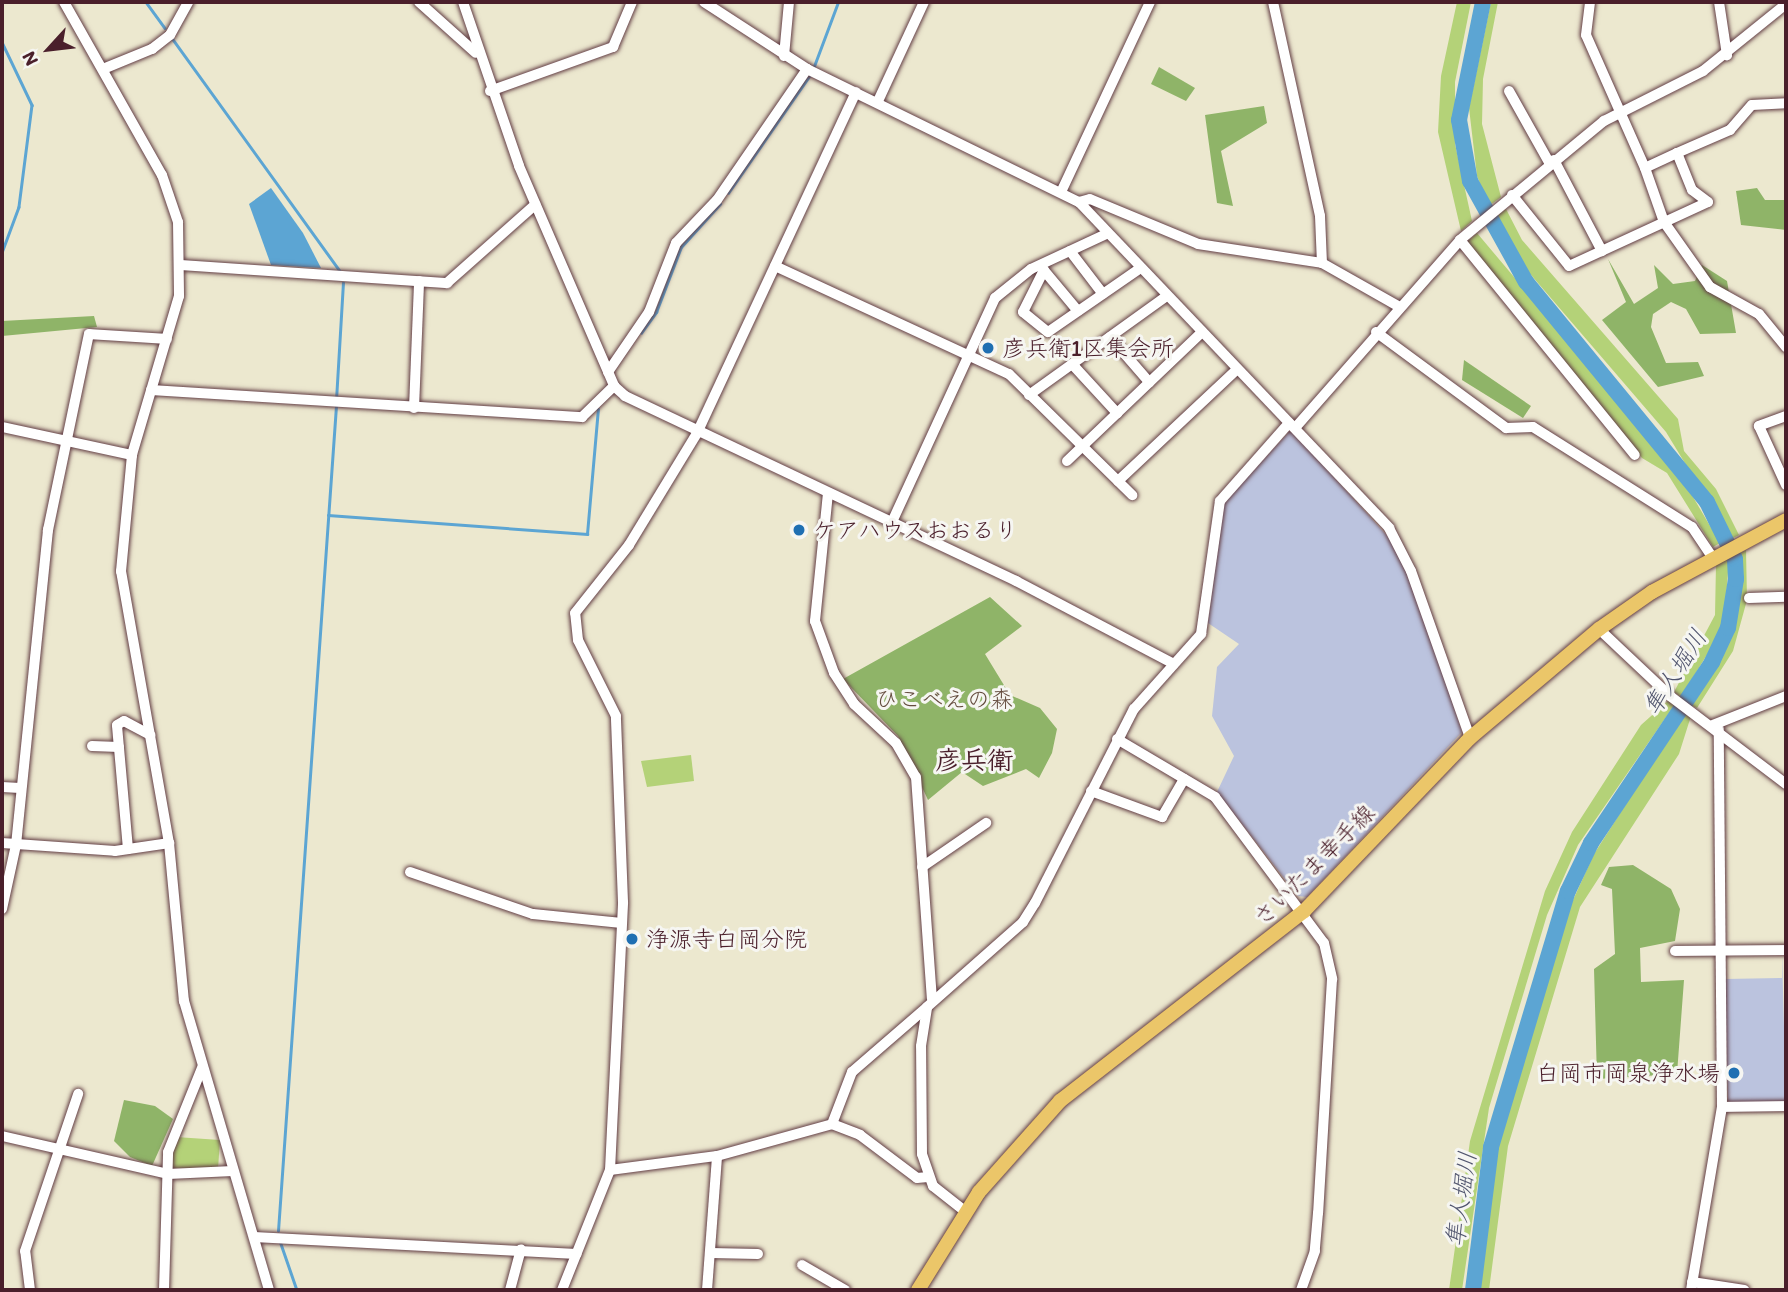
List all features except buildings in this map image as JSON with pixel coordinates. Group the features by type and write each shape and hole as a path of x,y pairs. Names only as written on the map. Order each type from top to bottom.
{"main road":[{"name":"さいたま幸手線","path":"918,1290 966,1212 1060,1101 1304,911 1470,738 1599,629 1712,557 1786,520"}],"street":[{"path":"64,2 170,195 183,265 167,339 132,455 121,571 169,843 184,1001 269,1290"},
{"path":"103,69 161,42 188,2"},
{"path":"419,2 475,52"},
{"path":"463,2 475,52 490,91 535,205 614,386 697,433 892,522 1174,664"},
{"path":"490,91 613,47 632,2"},
{"path":"704,2 807,69 1062,190 1079,202 1139,269 1202,332 1235,371 1292,425 1389,528 1411,570 1470,738"},
{"path":"784,56 789,2"},
{"path":"878,101 925,2"},
{"path":"1062,190 1150,2"},
{"path":"1273,2 1320,216 1322,263"},
{"path":"1590,2 1586,35 1623,111 1664,222 1710,287 1759,314 1786,346"},
{"path":"1719,2 1727,55"},
{"path":"832,1124 852,1072 1023,922 1117,739 1174,664 1201,634 1206,616 1220,501 1460,240 1552,162 1623,111 1727,55 1786,4"},
{"path":"608,372 649,312 676,243 717,200 807,69"},
{"path":"1509,91 1602,251"},
{"path":"562,1290 610,1170 622,923 616,716 573,624 697,433 856,92"},
{"path":"1644,168 1730,130 1752,105 1786,103"},
{"path":"1509,198 1569,266 1709,202 1692,190 1677,153"},
{"path":"1079,202 1090,199 1198,244 1322,263 1398,306"},
{"path":"183,265 447,283 535,205"},
{"path":"892,522 995,298 1070,251 1106,234"},
{"path":"1460,240 1635,455"},
{"path":"1070,251 1103,294"},
{"path":"775,266 1009,374 1132,495"},
{"path":"1042,268 1023,312 1048,332 1139,269"},
{"path":"1042,268 1078,312"},
{"path":"415,408 419,281"},
{"path":"1029,395 1167,296"},
{"path":"1067,461 1202,332"},
{"path":"1376,332 1506,428 1533,426 1692,527 1712,557"},
{"path":"2,909 16,845 20,788 62,441 89,334 167,339"},
{"path":"1110,337 1149,382"},
{"path":"1072,364 1117,412"},
{"path":"1118,481 1235,371"},
{"path":"151,390 582,417 614,386"},
{"path":"1786,416 1759,425 1786,485"},
{"path":"2,427 132,455"},
{"path":"828,494 816,575 821,649 854,704 896,743 916,777 930,1003 921,1080 922,1154 928,1177 966,1212"},
{"path":"1749,597 1786,597"},
{"path":"1599,629 1670,696 1716,727 1786,784"},
{"path":"1716,727 1786,696"},
{"path":"128,849 117,725 124,721 150,735"},
{"path":"1716,727 1722,1107 1692,1286 1744,1290"},
{"path":"1117,739 1215,797 1304,911 1324,943 1332,979 1315,1251 1301,1290"},
{"path":"92,746 119,747"},
{"path":"1091,791 1162,817 1184,779"},
{"path":"2,787 20,788"},
{"path":"922,867 986,823"},
{"path":"2,843 128,849 169,843"},
{"path":"410,872 533,914 622,923"},
{"path":"1675,951 1786,950"},
{"path":"164,1290 168,1152 202,1068"},
{"path":"30,1290 25,1251 63,1150 78,1094"},
{"path":"1722,1107 1786,1106"},
{"path":"610,1170 716,1156 832,1124 860,1135 917,1178 928,1177"},
{"path":"2,1136 168,1174 233,1171"},
{"path":"707,1290 716,1156"},
{"path":"254,1237 577,1254"},
{"path":"510,1290 521,1249"},
{"path":"711,1252 758,1254"},
{"path":"802,1265 845,1290"}],"shaded area":[{"path":"1291,430 1390,539 1415,590 1462,732 1307,897 1298,896 1217,792 1234,756 1212,716 1217,667 1239,644 1208,623 1224,502"},
{"path":"1782,953 1786,1101 1728,1103 1725,979 1782,978"}],"green space":[{"path":"1457,2 1471,2 1455,82 1455,144 1472,221 1461,231 1438,132 1441,76"},
{"path":"1491,2 1498,2 1483,79 1482,124 1501,197 1489,206 1477,176 1469,108"},
{"path":"1159,67 1195,88 1186,101 1151,84"},
{"path":"1264,106 1267,123 1221,151 1233,206 1217,203 1205,115"},
{"path":"1757,188 1765,200 1786,200 1786,230 1741,225 1736,191"},
{"path":"1506,209 1522,240 1678,419 1684,451 1716,489 1739,535 1731,539 1666,432 1513,254 1493,219"},
{"path":"1477,233 1679,473 1720,543 1713,547 1667,473 1642,458 1508,301 1467,242"},
{"path":"1608,259 1634,304 1658,288 1654,265 1673,284 1695,281 1702,265 1727,281 1736,333 1700,334 1686,309 1671,302 1653,314 1651,327 1666,363 1698,362 1704,376 1658,387 1602,320 1626,302"},
{"path":"94,316 97,327 2,336 2,321"},
{"path":"1464,360 1531,406 1523,418 1462,380"},
{"path":"1746,550 1747,600 1733,651 1697,708 1690,705 1730,634 1738,603 1738,554"},
{"path":"1729,559 1724,627 1681,697 1674,692 1715,615 1716,564"},
{"name":"ひこべえの森","path":"990,597 1022,626 985,654 1010,695 1040,708 1057,729 1052,753 1039,778 1026,769 983,786 962,772 928,800 898,736 843,679"},
{"path":"1669,700 1675,704 1578,845 1547,915 1489,1108 1462,1290 1449,1290 1470,1141 1545,891 1572,832 1641,725"},
{"path":"1685,712 1691,716 1679,754 1580,907 1508,1146 1489,1290 1479,1290 1497,1144 1568,911 1594,854"},
{"path":"691,755 694,781 647,787 641,761"},
{"path":"1633,865 1671,889 1680,909 1675,941 1640,948 1641,982 1684,980 1677,1074 1597,1079 1594,969 1615,954 1612,889 1601,885 1609,867"},
{"path":"124,1100 155,1106 173,1119 152,1166 130,1157 114,1141"},
{"path":"176,1137 220,1140 218,1169 170,1168"}],"water":[{"path":"271,188 303,233 321,268 271,265 249,204"}],"waterway":[{"path":"146,2 165,28"},
{"path":"813,69 838,2"},
{"name":"隼人堀川","path":"1473,1290 1491,1147 1568,891 1591,843 1712,662 1728,628 1736,579 1735,559 1707,502 1526,282 1470,181 1459,120 1483,2"},
{"path":"172,38 340,271"},
{"path":"2,42 32,105 19,207 2,253"},
{"path":"728,193 810,75"},
{"path":"641,333 656,312 681,247 720,204"},
{"path":"336,400 343,283"},
{"path":"278,1231 336,406"},
{"path":"328,515 587,534 598,409"},
{"path":"280,1241 297,1290"}],"place":[{"name":"彦兵衛1区集会所","path":"988,348"},
{"name":"ケアハウスおおるり","path":"799,530"},
{"name":"浄源寺白岡分院","path":"632,939"},
{"name":"白岡市岡泉浄水場","path":"1734,1073"}],"district":[{"name":"彦兵衛","path":"974,761"}]}
